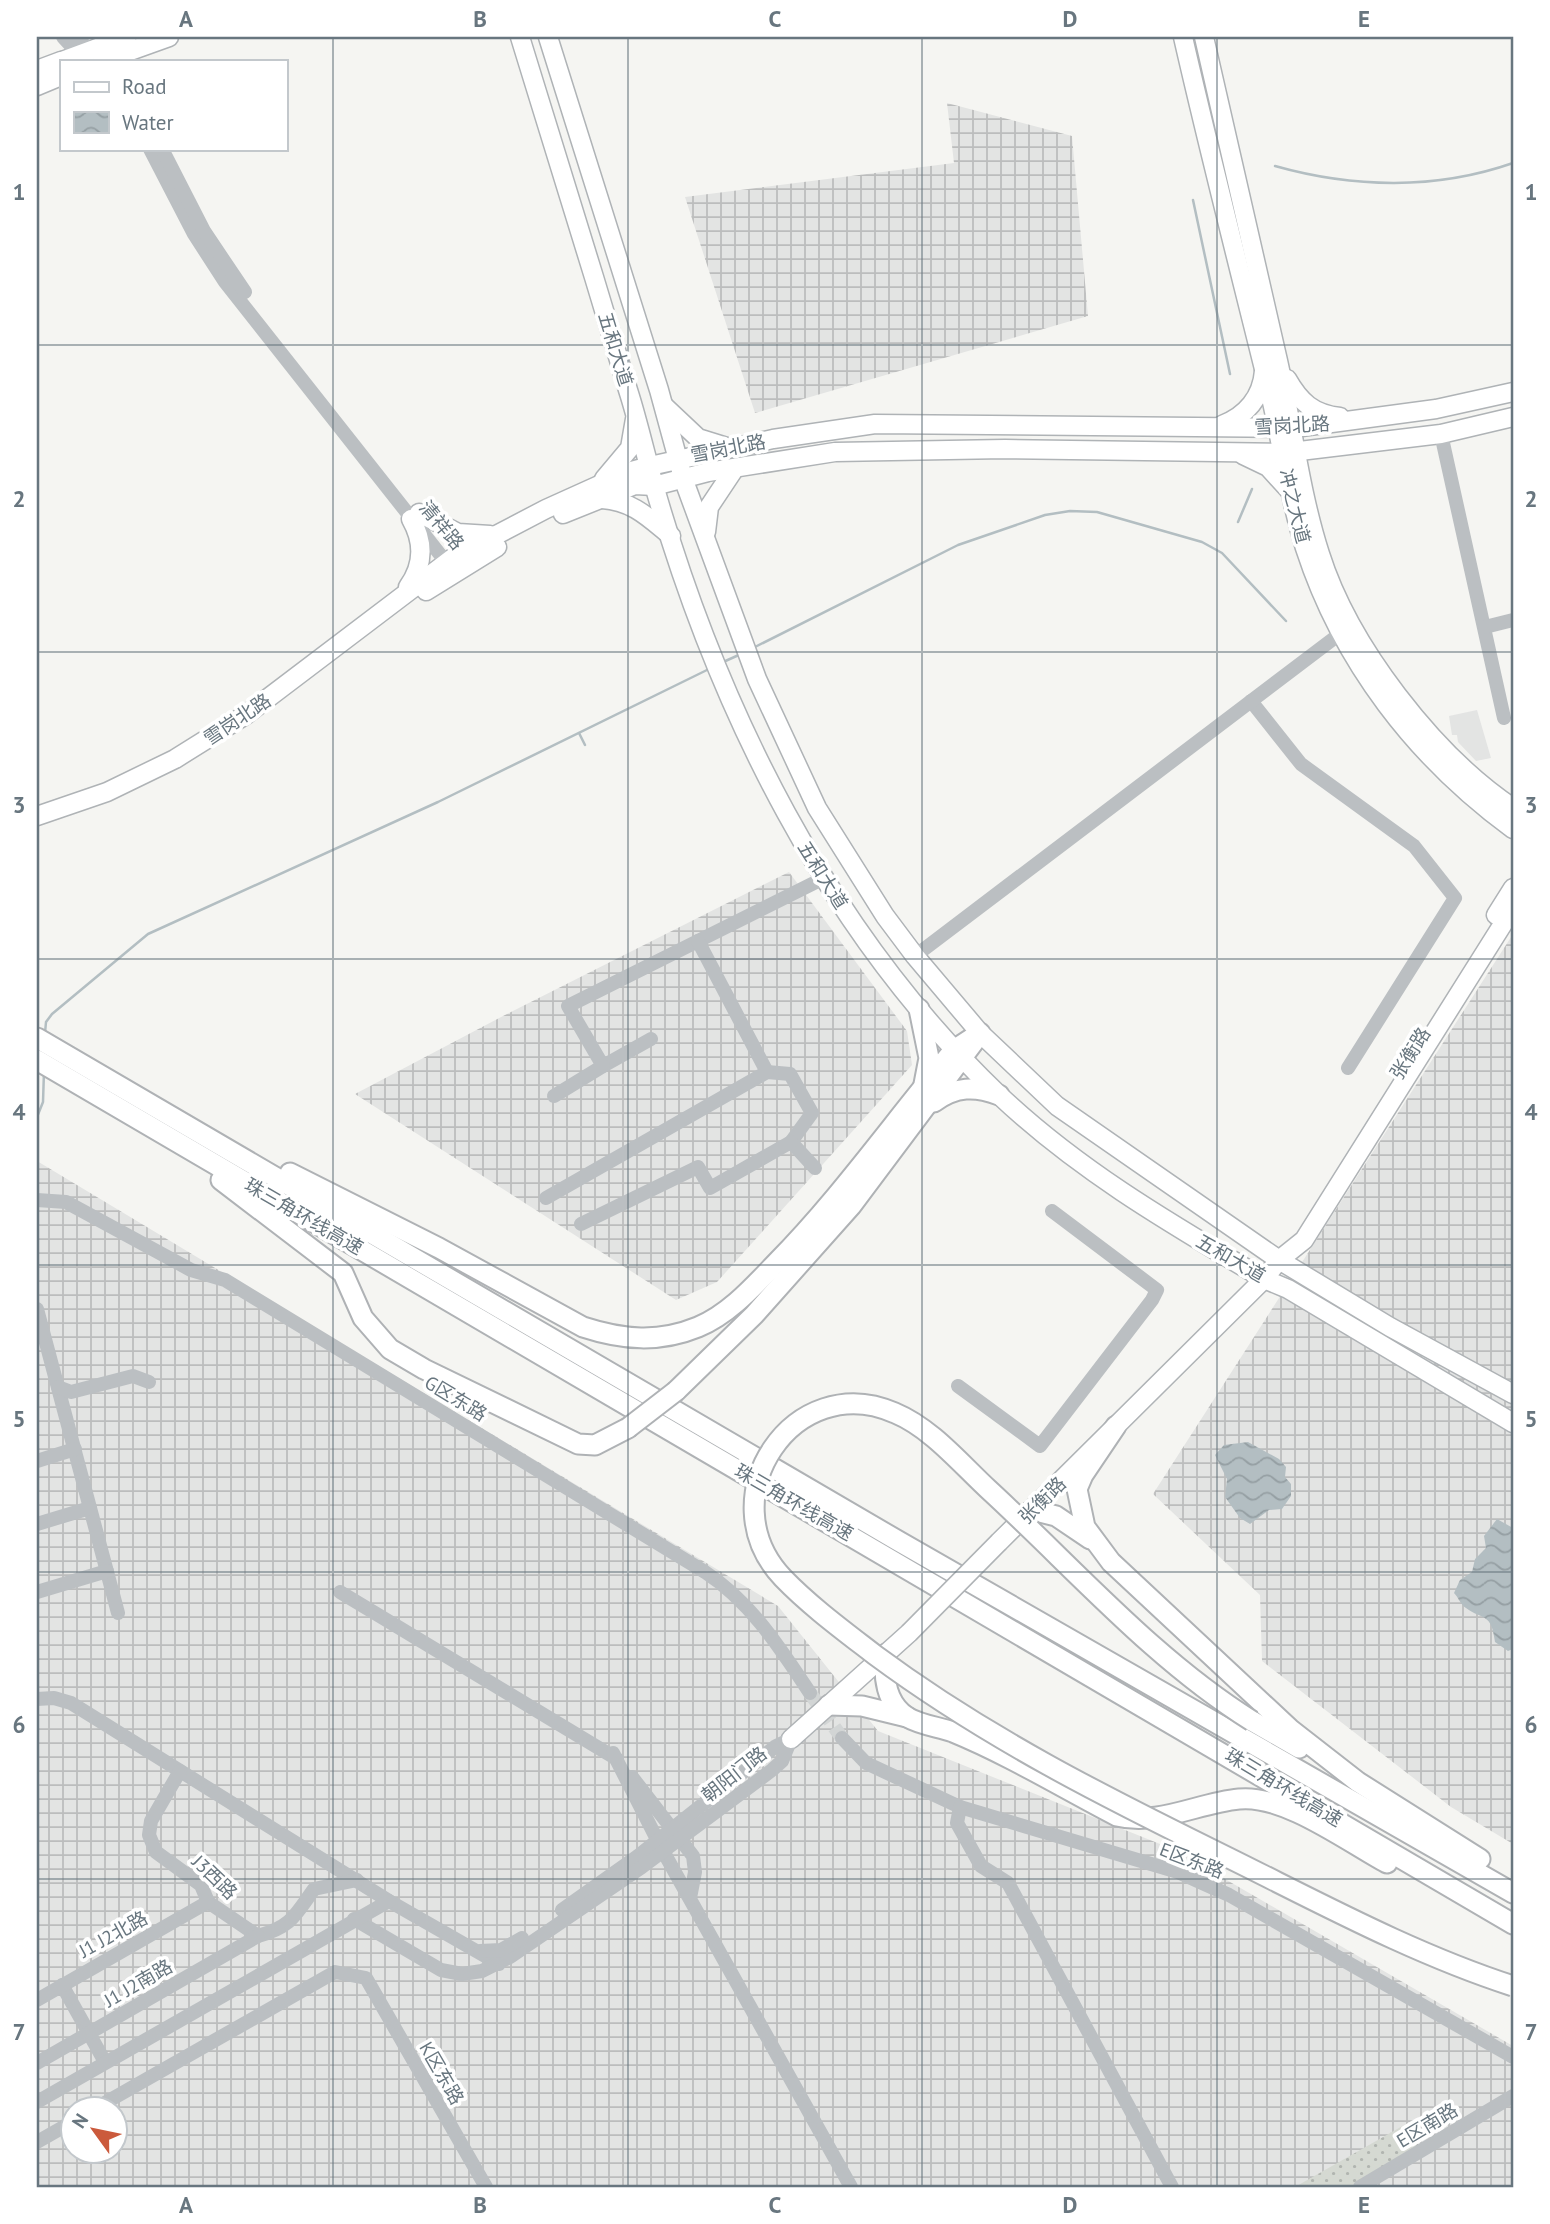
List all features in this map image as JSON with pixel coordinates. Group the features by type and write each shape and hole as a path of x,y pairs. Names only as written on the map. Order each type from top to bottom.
{"highway":[{"path":"919,1009 929,1058 920,1104"},
{"path":"150,1116 343,1273 372,1330 403,1358 578,1444 595,1445 628,1428 676,1391 718,1353 980,1032"},
{"name":"珠三角环线高速","path":"37,1038 76,1061 150,1116 1513,1924"},
{"name":"珠三角环线高速","path":"37,1060 74,1081 150,1116 1513,1893"},
{"path":"920,1104 956,1090 983,1089 999,1095"},
{"path":"150,1116 383,1218 554,1314 609,1335 661,1338 712,1320 827,1220"},
{"path":"1513,1880 1358,1782 1252,1721 1177,1668 944,1449 896,1413 856,1405 828,1409 802,1419 771,1449 754,1491 754,1517 767,1557 798,1592 925,1692 1059,1774 1402,1944 1513,1986"},
{"path":"1116,1426 1083,1475 1077,1489 1079,1513 1094,1542 1111,1562 1253,1697 1358,1782"},
{"path":"1032,1510 1056,1516 1094,1542"},
{"path":"886,1654 883,1672 886,1686 893,1702 907,1717"},
{"path":"829,1705 847,1704 907,1717 953,1732 1117,1816 1134,1820 1239,1799 1276,1805 1513,1930"}],"main road":[{"path":"89,54 127,37"},
{"path":"65,60 171,37"},
{"path":"151,60 171,37"},
{"name":"五和大道","path":"520,37 636,416 654,486 710,648 774,790 824,878 919,1009 959,1055 999,1095 1114,1188 1513,1423"},
{"name":"五和大道","path":"548,37 664,407 683,478 705,539 757,679 817,808 848,862 915,956 980,1032 1057,1106 1390,1327 1513,1394"},
{"name":"冲之大道","path":"1183,37 1271,365 1290,452 1321,558 1335,591 1369,651 1427,732 1509,819"},
{"name":"冲之大道","path":"1204,37 1271,365"},
{"path":"37,70 60,61"},
{"path":"37,86 60,76"},
{"path":"37,86 60,85"},
{"path":"1215,427 1238,418 1250,406 1271,365 1311,409 1331,416 1361,419"},
{"name":"雪岗北路","path":"37,827 111,802 183,768 254,723 452,563 527,531 650,466 730,448 875,424 1286,428 1436,409 1513,392"},
{"path":"664,407 698,438 730,448"},
{"path":"636,416 629,448 598,492 640,509 672,537"},
{"name":"雪岗北路","path":"37,816 142,777 214,736 286,685 402,595 497,534 598,492 635,485 654,486 734,468 835,452 1005,449 1290,452 1441,434 1513,417"},
{"path":"1231,452 1268,467 1291,493"},
{"name":"冲之大道","path":"1290,452 1291,493 1315,575 1341,633 1385,704 1417,743 1447,774 1509,819"},
{"path":"705,539 709,507 734,468"},
{"path":"415,516 457,533 484,536 497,534"},
{"path":"402,595 413,580 422,554 415,516"},
{"path":"1509,819 1513,838"},
{"name":"张衡路","path":"791,1739 909,1633 1265,1279 1283,1257 1513,888"},
{"name":"张衡路","path":"1283,1257 1304,1240 1513,908"}],"street":[{"path":"63,37 89,54"},
{"name":"清祥路","path":"151,150 194,234 225,282 452,563"},
{"name":"清祥路","path":"163,150 204,231 229,271 415,516"},
{"path":"1441,434 1507,715"},
{"path":"1485,627 1513,620"},
{"path":"915,956 1341,633"},
{"path":"1251,701 1301,764 1414,846 1455,898 1348,1068"},
{"path":"603,1066 568,1006 824,878"},
{"path":"698,941 767,1072"},
{"path":"554,1096 651,1039"},
{"path":"546,1198 767,1072 790,1074 812,1113 791,1142 710,1188 698,1167 581,1224"},
{"path":"791,1142 815,1168"},
{"name":"G区东路","path":"37,1200 66,1202 191,1270 225,1280 705,1572 729,1589 772,1636 810,1693"},
{"path":"958,1386 1040,1446 1152,1300 1157,1290 1052,1211"},
{"path":"37,1309 118,1613"},
{"path":"58,1387 71,1392 133,1376 149,1382"},
{"path":"37,1461 75,1449"},
{"path":"37,1524 90,1508"},
{"path":"37,1592 107,1571"},
{"path":"340,1591 613,1753 677,1833 695,1863 690,1898"},
{"path":"37,1699 54,1698 71,1703 356,1880 499,1964"},
{"name":"E区东路","path":"842,1738 866,1763 960,1807 1178,1872 1229,1895 1513,2057"},
{"name":"朝阳门路","path":"354,1919 441,1970 472,1973 499,1964 677,1833 776,1746 791,1739"},
{"path":"613,1753 660,1846 851,2187"},
{"name":"J3西路","path":"180,1771 151,1821 149,1835 156,1852 201,1885 208,1902 258,1936"},
{"path":"960,1807 957,1823 981,1866 1008,1883 1172,2187"},
{"name":"朝阳门路","path":"469,1947 489,1952 515,1942 660,1846"},
{"path":"258,1936 281,1930 290,1923 314,1889 356,1880"},
{"path":"37,2102 389,1900"},
{"name":"J1 J2北路","path":"37,2000 208,1902"},
{"name":"J1 J2南路","path":"37,2063 258,1936"},
{"name":"K区东路","path":"122,2094 335,1972 366,1979 486,2187"},
{"path":"62,1985 106,2062"},
{"name":"E区南路","path":"1360,2187 1513,2096"},
{"path":"1376,2187 1513,2104"},
{"path":"37,2142 60,2129"}],"shaded area":[{"path":"947,103 1072,136 1088,316 755,413 685,197 954,163"},
{"path":"1477,710 1491,758 1476,761 1458,742 1457,735 1452,735 1449,716"},
{"path":"789,872 907,1031 912,1065 717,1282 676,1300 355,1094 503,1016"},
{"path":"1513,934 1513,1844 1451,1807 1262,1661 1260,1595 1153,1494"},
{"path":"37,1161 778,1606 878,1731 1175,1850 1513,2046 1513,2187 37,2187"},
{"path":"1406,2124 1421,2149 1353,2187 1295,2187"}],"water":[{"path":"1248,1442 1279,1459 1286,1467 1285,1477 1291,1484 1291,1496 1282,1509 1269,1510 1250,1524 1240,1518 1225,1497 1227,1479 1215,1455 1224,1445"},
{"path":"1497,1519 1513,1528 1513,1649 1508,1651 1495,1642 1489,1621 1464,1607 1454,1593 1460,1580 1472,1572 1475,1559 1486,1548 1484,1536"}],"waterway":[{"path":"1275,166 1334,179 1394,183 1454,178 1513,163"},
{"path":"1193,200 1230,374"},
{"path":"1238,522 1252,489"},
{"path":"753,648 958,545 1045,515 1070,511 1097,512 1202,542 1222,553 1286,621"},
{"path":"721,663 741,654"},
{"path":"45,1033 46,1022 52,1014 148,934 438,802 709,669"},
{"path":"579,733 585,745"},
{"path":"37,1117 43,1102 44,1071"}],"tunnel":[{"path":"810,1693 842,1738"}]}
